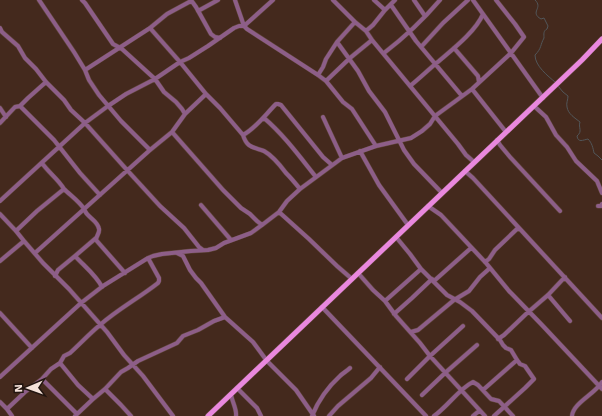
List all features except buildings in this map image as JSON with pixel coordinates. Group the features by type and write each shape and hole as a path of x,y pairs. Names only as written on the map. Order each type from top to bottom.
{"main road":[{"path":"208,416 474,162 600,45 602,39"}],"street":[{"path":"39,0 74,52 94,88 121,121 150,150"},
{"path":"198,11 218,0"},
{"path":"235,0 244,26 326,81 343,102 352,109 376,146"},
{"path":"0,201 85,123 108,106 189,58 234,28 244,26 273,0"},
{"path":"333,0 366,31 466,155 474,162"},
{"path":"374,0 385,10"},
{"path":"366,31 395,0"},
{"path":"414,0 425,16"},
{"path":"384,53 410,32 440,0"},
{"path":"421,47 443,23 468,0"},
{"path":"473,0 543,98"},
{"path":"0,377 81,303 102,287 148,258 177,252 216,248 251,232 279,212 300,189 342,158 376,146 411,138 422,131 430,124 435,116 472,89 512,53 524,37 496,0"},
{"path":"85,1 113,44 122,49 155,79 164,92 176,102 185,114"},
{"path":"85,70 150,28 167,14 191,1 211,34 220,38"},
{"path":"391,5 435,65 462,96"},
{"path":"410,86 454,48 477,25 483,14"},
{"path":"318,75 326,59 355,22"},
{"path":"150,28 243,135 244,140 249,145 272,156 300,189"},
{"path":"1,31 18,46 25,58 64,100 70,110 85,123 160,206 184,228 203,250"},
{"path":"326,81 350,58 372,40"},
{"path":"338,42 350,58 369,91 385,112 404,150 414,164 442,193"},
{"path":"454,48 478,76 479,82"},
{"path":"0,123 15,107 20,106 46,82"},
{"path":"472,89 506,132"},
{"path":"35,253 127,170 172,132 185,114 206,94"},
{"path":"243,135 264,118 276,104 281,105 323,157 332,165"},
{"path":"20,106 59,147 80,173 100,194"},
{"path":"534,106 546,117 556,135 567,147 576,161 597,182 602,193"},
{"path":"0,108 6,117"},
{"path":"322,117 342,158"},
{"path":"264,118 272,125 316,177"},
{"path":"172,132 223,190 241,208 262,225"},
{"path":"498,140 500,145 510,157 560,211"},
{"path":"360,151 379,185 408,225"},
{"path":"42,163 99,226 99,231 96,238 58,270 55,276"},
{"path":"465,171 534,243 602,318"},
{"path":"16,231 37,211 64,189"},
{"path":"201,206 231,240"},
{"path":"428,206 441,215 485,262 509,291 601,386 572,412 572,416"},
{"path":"279,212 352,279"},
{"path":"0,214 107,332 173,416"},
{"path":"485,262 489,259 494,250 518,228"},
{"path":"396,237 421,269 447,295 472,311 503,345 510,350 520,364 525,366 534,379 494,416"},
{"path":"96,238 98,243 125,273"},
{"path":"0,262 24,241"},
{"path":"394,314 471,248"},
{"path":"177,252 183,256 190,270 225,317 253,342 267,361 296,390 313,415"},
{"path":"75,256 95,277 102,287"},
{"path":"7,409 42,379 50,369 60,363 64,356 70,353 100,325 158,283 159,278 148,258"},
{"path":"411,332 418,330 454,300 468,291 490,268"},
{"path":"385,301 421,269"},
{"path":"358,273 385,301 394,314 430,356 485,416"},
{"path":"498,339 548,296 565,277"},
{"path":"548,296 570,320"},
{"path":"322,307 426,416"},
{"path":"0,313 32,348"},
{"path":"42,379 76,415 122,372 138,361 177,343 183,336 225,317"},
{"path":"407,379 463,326"},
{"path":"422,395 477,345"},
{"path":"483,390 517,360"},
{"path":"60,363 78,385 93,399"},
{"path":"329,416 338,406 371,378 380,367"},
{"path":"313,415 318,404 334,383 350,368"},
{"path":"434,416 439,413 470,382 473,382 478,384 491,399 499,401 513,416"},
{"path":"237,388 257,408 261,416"},
{"path":"105,389 131,416"},
{"path":"231,394 236,416"},
{"path":"0,402 12,416"},
{"path":"473,416 480,411"}],"waterway":[{"path":"535,0 538,5 536,14 541,19 544,18 548,26 544,32 544,38 540,48 535,55 537,63 542,70 555,82"},
{"path":"558,86 568,96 567,106 569,112 580,122 580,131 577,136 578,140 588,139 594,153 602,160"}]}
